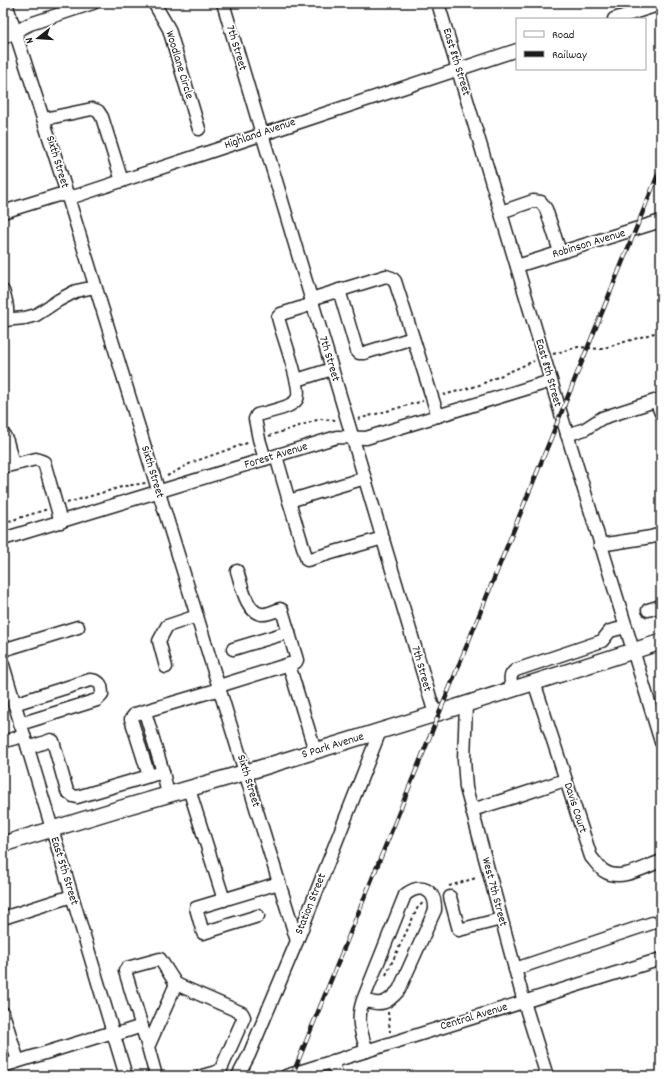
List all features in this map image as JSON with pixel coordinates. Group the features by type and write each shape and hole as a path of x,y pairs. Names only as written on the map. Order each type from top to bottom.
{"main road":[{"name":"S Park Avenue","path":"3,844 246,773 661,642"}],"street":[{"name":"Sixth Street","path":"6,3 44,119 297,941"},
{"path":"3,38 30,24 93,3"},
{"name":"Woodlane Circle","path":"154,3 169,29 199,129"},
{"name":"7th Street","path":"223,3 435,714"},
{"name":"East 8th Street","path":"438,3 600,545 633,651 657,715 661,742"},
{"path":"617,18 661,4"},
{"name":"Highland Avenue","path":"3,212 58,195 76,196 458,68 516,50"},
{"path":"44,119 92,109 98,110 102,117 122,181"},
{"path":"501,212 534,201 542,202 546,209 560,252"},
{"name":"Robinson Avenue","path":"517,266 661,221"},
{"path":"383,538 307,560 290,501 271,458 259,439 255,422 257,415 290,405 297,399 299,392 297,380 278,317 281,314 339,290 386,276 392,278 395,281 438,416"},
{"path":"3,291 7,300 8,312 5,320 36,316 59,300 76,291 96,287"},
{"path":"339,290 357,351 359,353 364,353 413,338"},
{"path":"297,380 332,369"},
{"name":"Forest Avenue","path":"3,539 337,437 366,438 551,381"},
{"path":"567,435 585,429 602,418 659,400 661,413"},
{"path":"3,433 7,441 8,466 36,458 44,462 61,522"},
{"path":"290,501 365,478"},
{"path":"600,545 661,534"},
{"path":"149,776 131,719 135,714 289,665 297,660 282,610 260,614 248,605 237,571"},
{"path":"648,610 661,606"},
{"path":"166,667 159,641 162,634 167,626 197,616"},
{"path":"3,650 78,627"},
{"path":"512,689 510,677 512,672 602,641 610,632 626,627"},
{"path":"233,649 289,632"},
{"path":"577,649 583,667"},
{"path":"545,660 550,677"},
{"name":"East 5th Street","path":"3,665 126,1076"},
{"path":"289,665 315,751"},
{"path":"14,704 90,680 97,681 102,689 102,695 97,700 20,724"},
{"name":"Davis Court","path":"534,682 590,857 602,870 610,874 625,874 661,861"},
{"name":"West 7th Street","path":"466,704 464,760 466,788 524,1002 547,1076"},
{"path":"145,712 163,772 168,795"},
{"name":"Station Street","path":"238,1076 249,1055 297,941 380,731"},
{"path":"5,742 24,736"},
{"path":"28,748 51,740 53,741 67,790 73,796 77,797 163,772"},
{"path":"472,810 566,780"},
{"path":"189,789 224,900"},
{"path":"258,916 204,933 196,908 279,883"},
{"path":"363,1000 379,1004 392,998 399,990 434,910 435,903 432,896 426,890 419,888 412,890 405,896 363,1000 359,1011 359,1021 367,1051"},
{"path":"3,918 72,896"},
{"path":"450,898 459,930 501,919"},
{"path":"515,969 652,923"},
{"path":"156,1076 125,971 127,968 160,959 176,984 242,1013 244,1017 221,1069 202,1076"},
{"name":"Central Avenue","path":"286,1076 661,959"},
{"path":"148,1047 176,984"},
{"path":"3,1013 18,1061"},
{"path":"3,1066 142,1026"},
{"path":"231,1047 249,1055"},
{"path":"332,1061 337,1076"}],"path":[{"path":"3,523 125,486 155,481 170,475 193,462 320,419 348,422 477,386 544,357 578,347 601,349 661,331"}],"railway":[{"path":"292,1076 661,167"}]}
